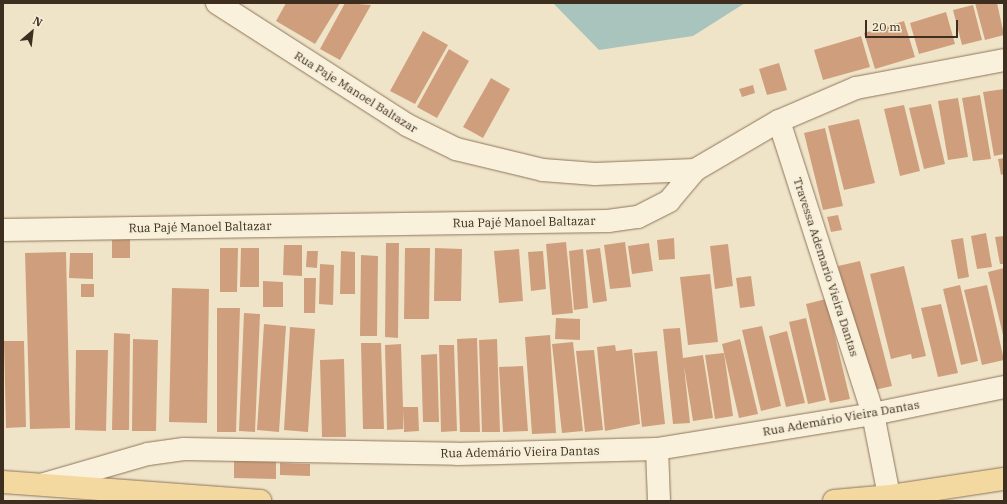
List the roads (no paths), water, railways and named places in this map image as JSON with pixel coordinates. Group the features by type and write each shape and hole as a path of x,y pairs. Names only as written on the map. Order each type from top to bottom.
{"main road":[{"path":"834,501 944,495 1004,479"},
{"name":"Rua Ademário Vieira Dantas","path":"3,482 35,487 260,501"}],"street":[{"name":"Rua Paje Manoel Baltazar","path":"217,3 407,125 456,149 543,170 595,174 695,170"},
{"name":"Rua Pajé Manoel Baltazar","path":"3,230 608,221 653,212 681,191 695,170 778,121 856,88 1004,60"},
{"name":"Travessa Ademario Vieira Dantas","path":"778,121 873,414 891,499"},
{"name":"Rua Ademário Vieira Dantas","path":"35,487 148,454 184,450 457,454 657,449 873,414 1004,387"},
{"path":"657,449 659,501"}],"water":[{"path":"553,3 745,3 693,36 599,50"}]}
